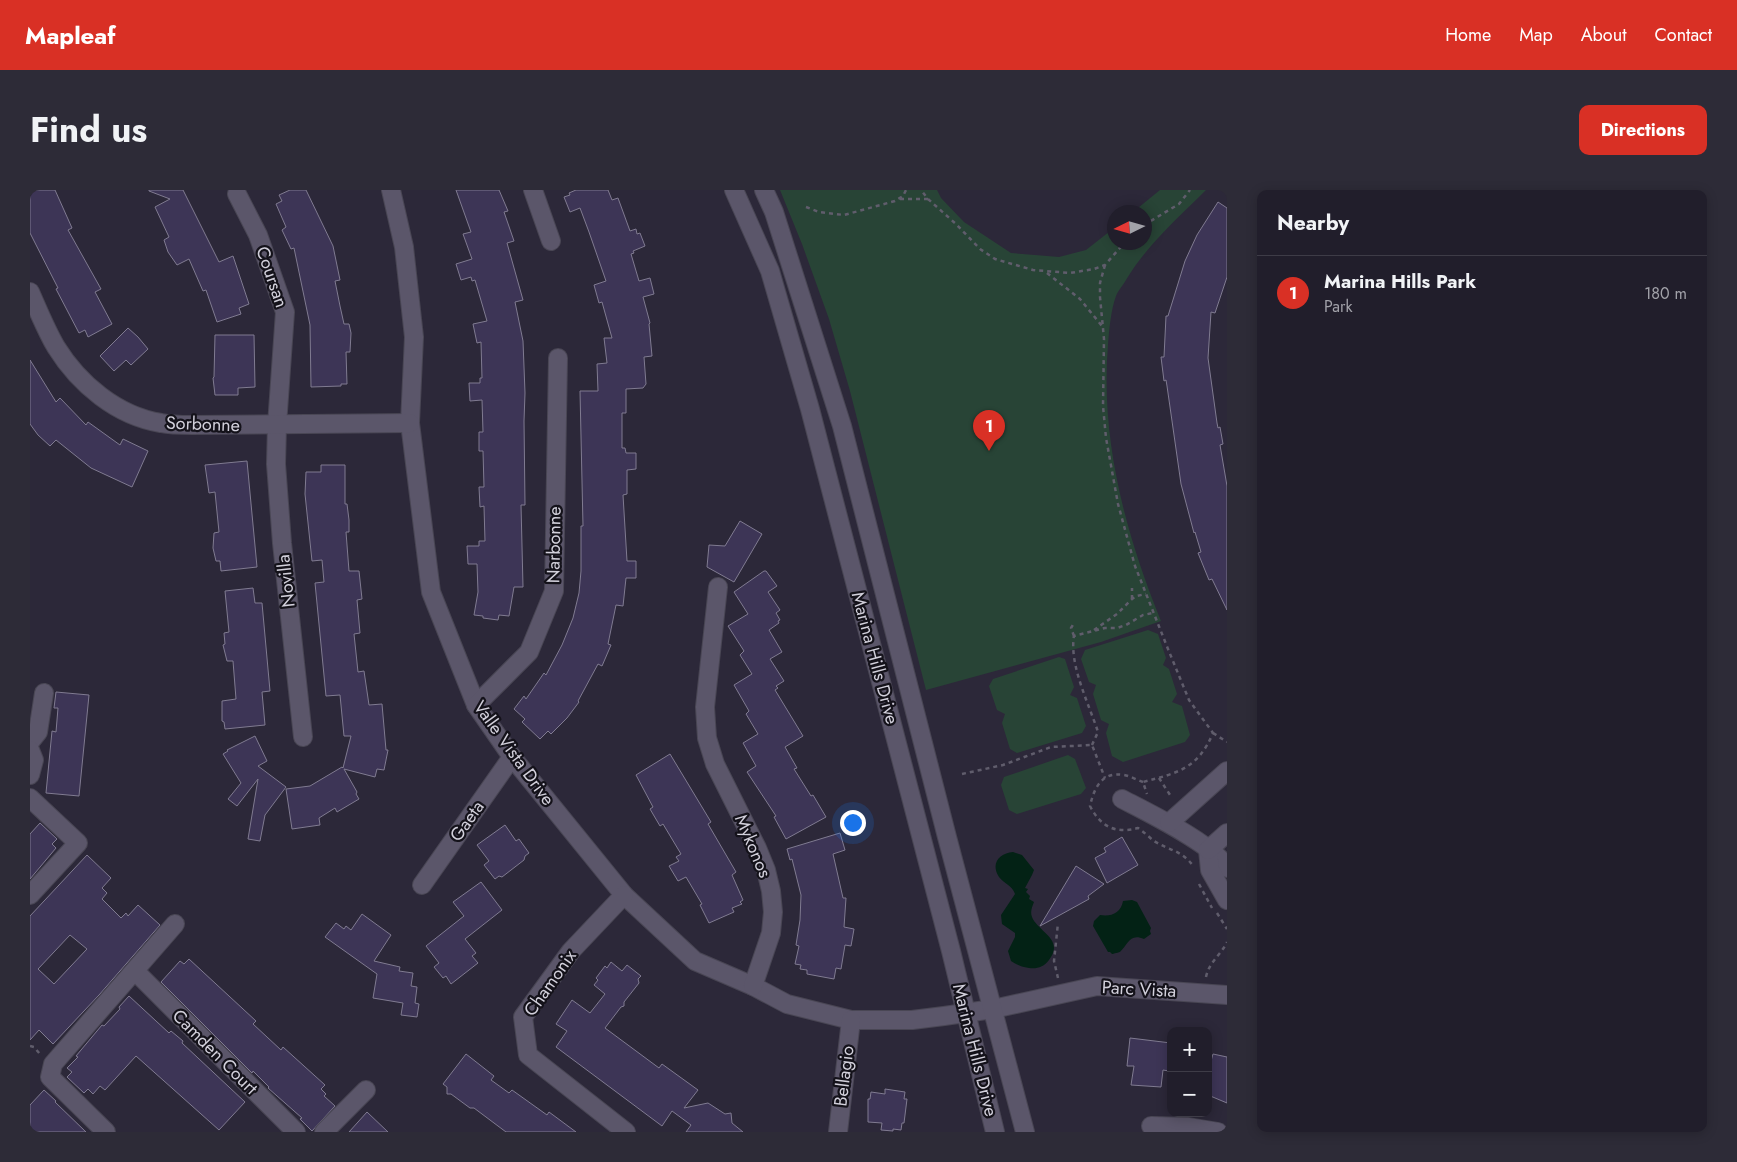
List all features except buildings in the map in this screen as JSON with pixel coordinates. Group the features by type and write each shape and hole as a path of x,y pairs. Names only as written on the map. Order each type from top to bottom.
{"street":[{"name":"Valle Vista Drive","path":"390,190 404,246 414,337 410,423 431,592 476,705 512,757 624,895 695,961 754,986 787,1004 851,1020 912,1020 994,1009"},
{"path":"533,190 551,241"},
{"name":"Marina Hills Drive","path":"734,190 770,271 810,409 949,942 995,1132"},
{"name":"Marina Hills Drive","path":"764,190 774,212 842,426 944,827 994,1009 1025,1132"},
{"name":"Coursan","path":"237,194 258,235 285,312 277,425"},
{"name":"Sorbonne","path":"30,292 55,346 73,372 96,393 127,413 161,423 192,425 410,423"},
{"name":"Narbonne","path":"476,705 529,652 554,591 558,358"},
{"name":"Novilla","path":"277,425 276,464 282,543 303,736"},
{"name":"Mykonos","path":"718,587 705,706 707,738 719,771 766,870 773,912 771,933 754,986"},
{"path":"30,742 38,732 44,693"},
{"path":"30,750 34,760 30,775"},
{"name":"Gaeta","path":"422,885 512,757"},
{"path":"1169,823 1227,771"},
{"path":"30,798 78,843 30,895"},
{"path":"1122,799 1169,823 1208,850 1224,863 1227,868"},
{"path":"1208,850 1227,833"},
{"path":"1208,850 1210,870 1227,900"},
{"name":"Chamonix","path":"624,895 571,951 523,1017 528,1055 626,1132"},
{"path":"106,1132 50,1077 53,1064 175,924"},
{"name":"Camden Court","path":"135,971 296,1132"},
{"name":"Parc Vista","path":"994,1009 1097,986 1227,995"},
{"name":"Bellagio","path":"838,1132 851,1020"},
{"path":"324,1132 366,1090"},
{"path":"1152,1126 1188,1127 1218,1132"}],"path":[{"path":"806,207 819,212 844,215 898,199 903,196 906,190"},
{"path":"921,190 928,200 951,218 980,249 995,258 1016,266 1046,272 1081,272 1105,265"},
{"path":"1152,220 1179,204 1190,190"},
{"path":"898,199 928,200"},
{"path":"1118,250 1105,265 1100,283 1104,339 1103,406 1112,470 1126,538 1153,613 1189,700 1213,733 1227,742"},
{"path":"1046,272 1080,299 1103,326"},
{"path":"1132,588 1132,599"},
{"path":"1094,630 1117,614 1132,599 1146,594"},
{"path":"1074,636 1094,630 1117,628 1142,615 1153,613"},
{"path":"1074,623 1071,628 1074,636 1072,646 1075,664 1098,732 1092,745 1105,778"},
{"path":"1196,871 1187,858 1153,840 1138,828 1130,830 1107,827 1096,818 1090,806 1097,784 1105,778 1123,775 1143,782 1181,771 1193,762 1208,744 1213,733"},
{"path":"962,774 1003,765 1051,747 1092,745"},
{"path":"1158,778 1174,802"},
{"path":"1143,782 1150,800"},
{"path":"1198,880 1199,888 1209,905 1227,929"},
{"path":"1058,923 1054,961 1058,982"},
{"path":"1213,980 1205,978 1207,970 1227,942"}],"shaded area":[{"path":"780,190 937,190 941,198 964,222 1011,253 1059,257 1086,250 1107,234 1107,250 1148,250 1134,267 1114,301 1109,333 1108,416 1118,486 1127,521 1148,588 1161,621 1101,642 926,690 850,391 829,319"},
{"path":"1160,190 1206,190 1152,245 1152,205 1142,205"},
{"path":"1148,630 1158,634 1166,658 1163,665 1169,669 1177,694 1172,702 1182,706 1190,735 1185,742 1123,762 1112,756 1106,733 1109,724 1101,720 1093,694 1096,685 1089,682 1081,659 1085,650"},
{"path":"1059,657 1065,659 1074,687 1070,695 1077,698 1086,726 1082,733 1017,753 1010,749 1002,723 1005,714 997,710 989,686 993,679"},
{"path":"1068,755 1075,759 1086,788 1081,794 1017,814 1009,810 1001,785 1004,777"},
{"path":"1013,852 1022,855 1034,870 1025,888 1028,889 1026,892 1030,896 1029,899 1034,902 1031,915 1035,922 1049,936 1054,947 1049,960 1038,968 1024,967 1011,961 1008,951 1015,933 1002,924 1001,915 1015,894 999,877 996,872 996,863 1004,854"},
{"path":"1132,900 1137,902 1151,928 1151,934 1144,939 1132,939 1120,952 1112,954 1108,952 1093,926 1094,921 1100,915 1108,915 1118,911 1123,901"}],"place":[{"name":"Marina Hills Park","path":"989,451"}]}
